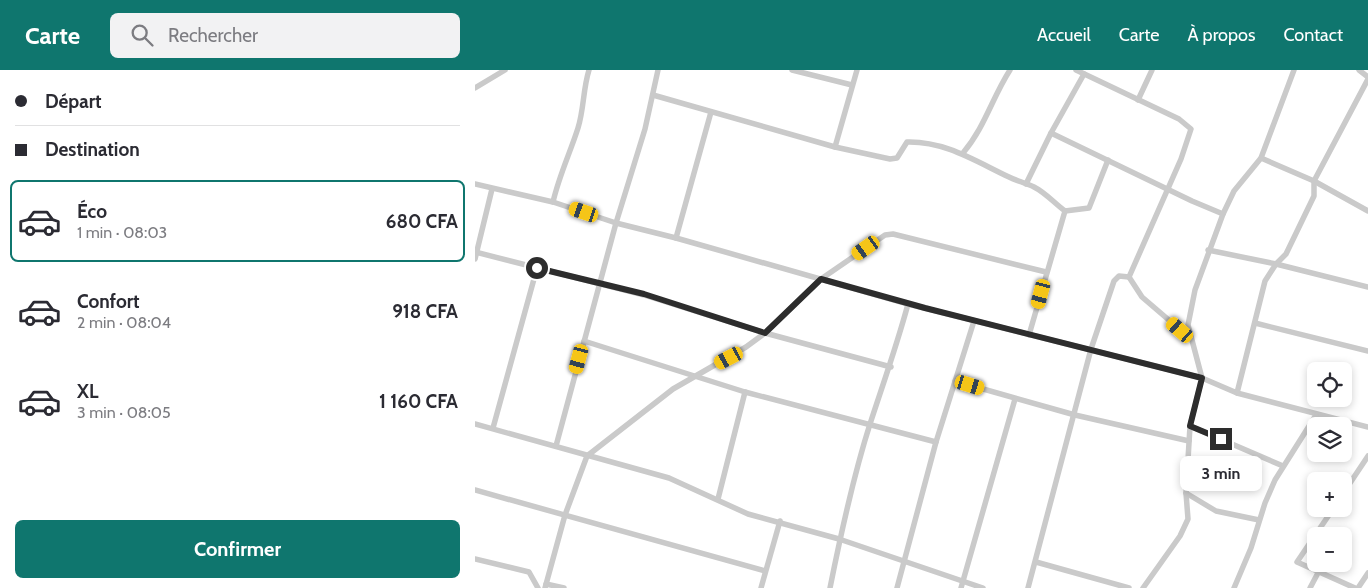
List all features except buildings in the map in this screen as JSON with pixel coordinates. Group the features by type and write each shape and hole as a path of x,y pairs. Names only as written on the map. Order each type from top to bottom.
{"street":[{"path":"475,88 505,70"},
{"path":"553,202 562,170 578,128 589,70"},
{"path":"556,446 615,223 641,144 659,70"},
{"path":"792,70 852,85"},
{"path":"835,147 857,70"},
{"path":"963,153 985,122 1003,81 1010,70"},
{"path":"1076,70 1179,119 1191,129 1181,159 1129,277"},
{"path":"1138,100 1153,70"},
{"path":"1147,587 1186,526 1188,519 1186,493 1190,426 1202,378 1188,321 1195,290 1208,250 1234,191 1261,158 1294,70"},
{"path":"1237,392 1265,281 1275,264 1286,254 1314,196 1314,181 1368,78 1359,70"},
{"path":"1026,184 1051,133 1085,74"},
{"path":"653,95 835,147 895,159 907,142 941,146 963,153 1026,184 1051,198 1065,211"},
{"path":"676,238 711,112"},
{"path":"1051,133 1223,214"},
{"path":"1261,158 1314,181 1368,211"},
{"path":"1065,211 1089,208 1109,160"},
{"path":"475,184 553,202 615,223 676,238 908,304 1202,378 1237,392 1368,428"},
{"path":"492,189 476,254 644,294 765,333 891,366"},
{"path":"1029,335 1065,211"},
{"path":"564,588 546,586 565,515 587,456 673,389 729,358 765,333 821,279 890,233 1046,272"},
{"path":"1208,250 1368,287"},
{"path":"493,428 537,268"},
{"path":"1029,588 1091,349 1114,281 1119,276 1129,277"},
{"path":"1129,277 1142,297 1191,339"},
{"path":"830,588 839,539 869,425 891,366 908,304"},
{"path":"897,588 936,442 974,321"},
{"path":"1255,323 1368,351"},
{"path":"584,341 745,392 936,442"},
{"path":"955,381 1015,399 1189,441"},
{"path":"718,499 745,392"},
{"path":"961,588 1015,399"},
{"path":"1234,588 1265,503 1283,466 1316,415"},
{"path":"475,424 669,478 748,514 780,521 839,539 983,588"},
{"path":"1190,426 1283,466"},
{"path":"1352,480 1368,456"},
{"path":"475,490 765,571"},
{"path":"1186,493 1216,511 1259,520"},
{"path":"761,588 780,521"},
{"path":"1307,547 1297,562 1307,566"},
{"path":"475,559 529,572 538,588"},
{"path":"1036,562 1129,588"},
{"path":"1310,588 1318,572"},
{"path":"1321,572 1357,588 1368,573"}],"route":[{"path":"537,268 644,294 765,333 821,279 893,300 1202,378 1190,426 1221,439"}]}
